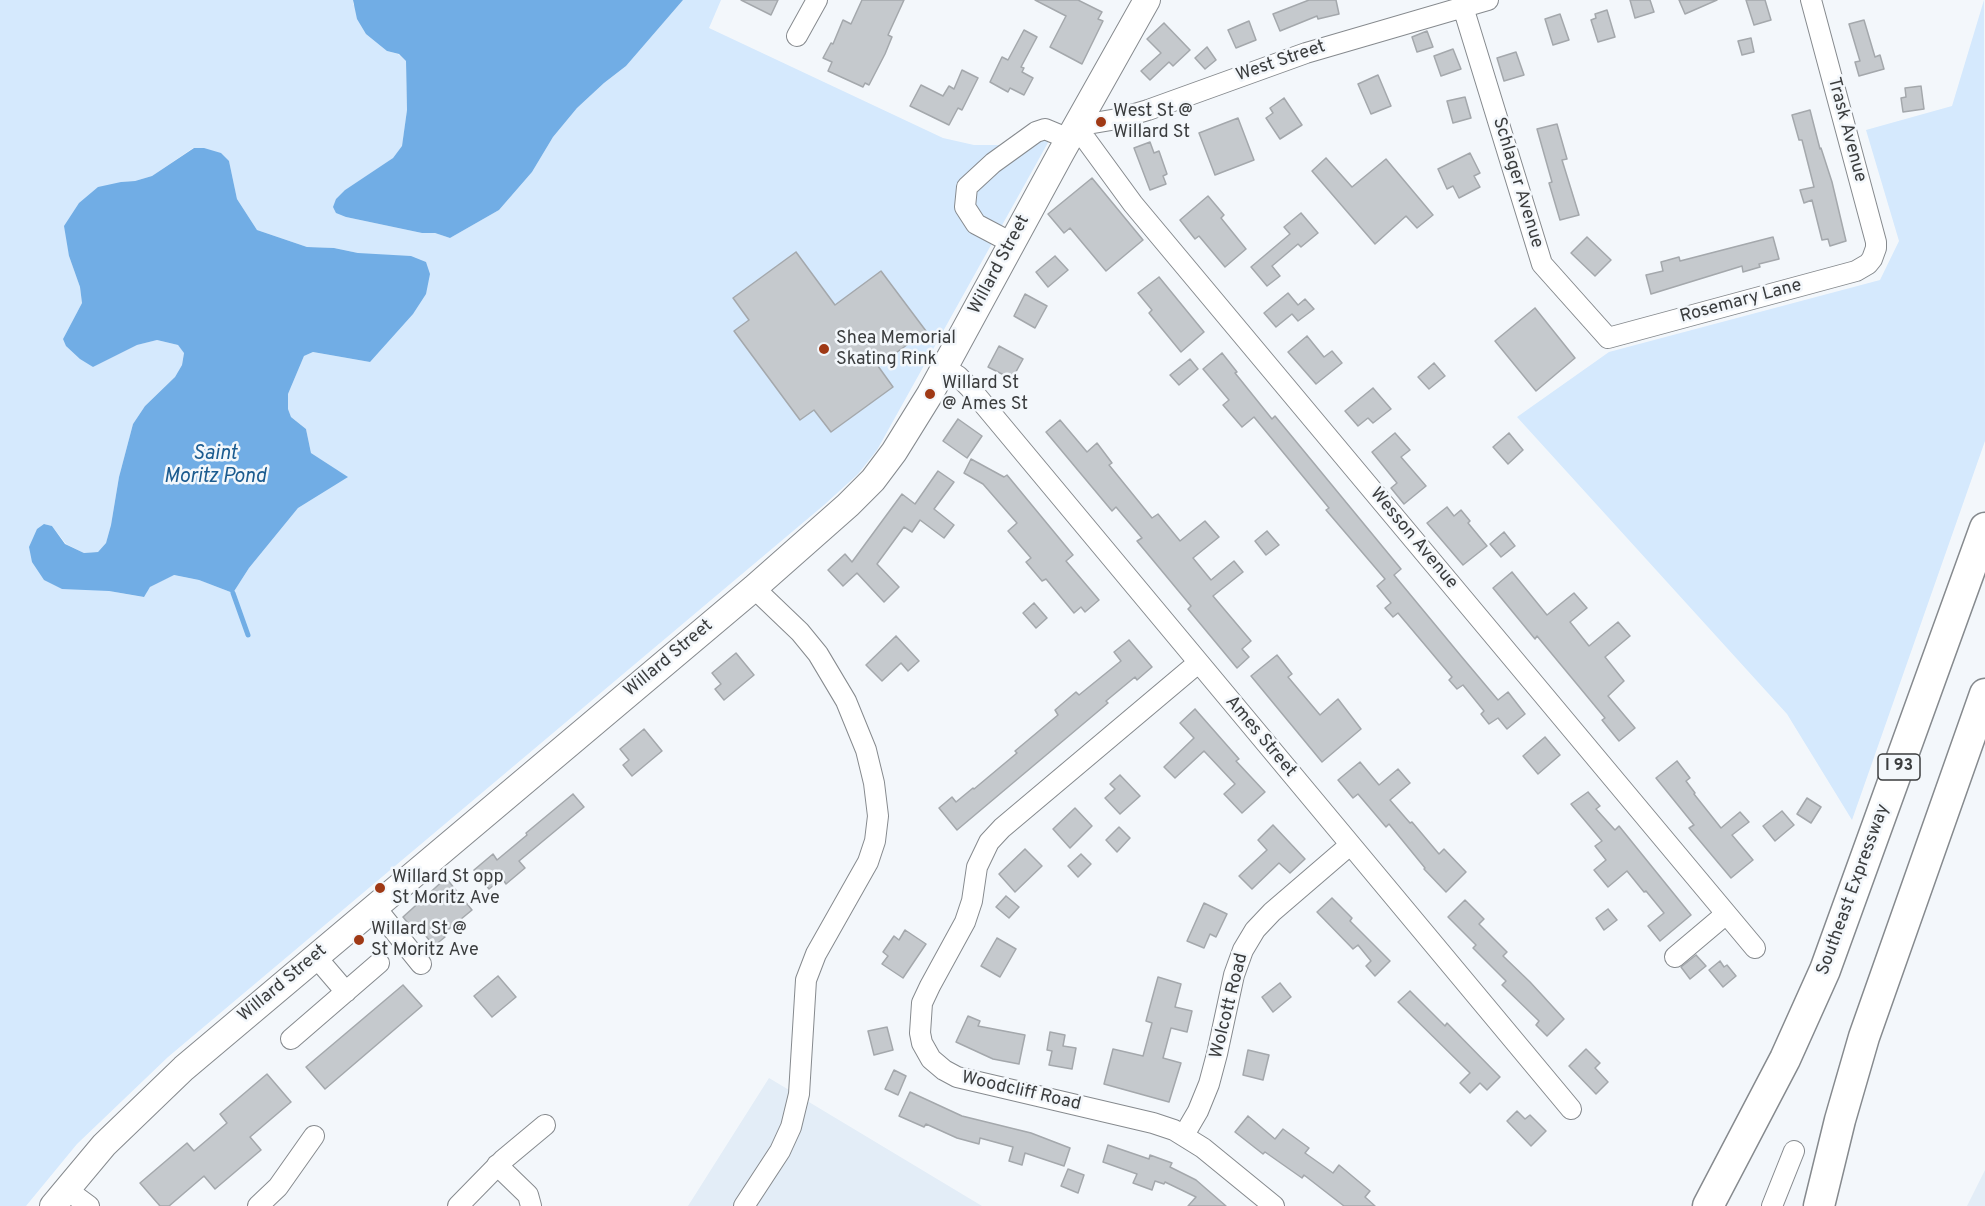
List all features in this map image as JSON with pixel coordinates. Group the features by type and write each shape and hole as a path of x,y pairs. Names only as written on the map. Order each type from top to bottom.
{"highway":[{"name":"Southeast Expressway","path":"1708,1206 1785,1059 1825,970 1985,528"},
{"path":"1819,1206 1840,1119 1864,1037 1985,694"}],"main road":[{"name":"Willard Street","path":"59,1198 104,1145 154,1095 754,588 873,480 909,429 945,368 1141,2"}],"street":[{"path":"798,36 817,0"},
{"name":"West Street","path":"1072,133 1326,47 1488,0"},
{"name":"Trask Avenue","path":"1811,0 1876,242 1872,260"},
{"name":"Schlager Avenue","path":"1463,7 1542,264 1608,338"},
{"path":"1012,243 976,224 965,207 967,187 1036,132 1045,129 1072,133"},
{"name":"Wesson Avenue","path":"1072,133 1755,948"},
{"name":"Rosemary Lane","path":"1608,338 1856,271 1872,260"},
{"name":"Ames Street","path":"945,368 970,388 1571,1110"},
{"path":"744,1206 780,1151 791,1127 800,1094 806,980 816,954 868,862 875,841 878,816 874,783 866,750 846,701 818,654 800,632 754,588"},
{"name":"Woodcliff Road","path":"1198,663 1002,828 989,842 977,867 972,901 965,922 925,995 920,1033 926,1051 937,1066 950,1075 1153,1123 1184,1135 1274,1206"},
{"name":"Wolcott Road","path":"1184,1135 1198,1111 1211,1077 1234,975 1243,950 1272,912 1350,845"},
{"path":"375,907 421,964"},
{"path":"1675,957 1726,914"},
{"path":"316,957 346,992"},
{"path":"291,1039 379,963"},
{"path":"458,1206 497,1166 545,1125"},
{"path":"258,1206 278,1187 314,1136"},
{"path":"1772,1206 1794,1151"},
{"path":"497,1166 528,1195 531,1206"},
{"path":"59,1198 89,1206"}],"shaded area":[{"path":"0,0 353,0 353,4 387,51 398,54 406,61 407,110 402,147 393,158 345,190 346,217 422,233 435,233 450,238 499,210 532,172 553,137 577,108 626,66 683,0 721,0 709,28 943,138 974,145 1007,145 1055,130 877,450 858,474 168,1057 77,1144 26,1206 0,1206","holes":["193,148 229,161 237,199 257,230 307,247 334,248 358,253 370,362 313,352 304,356 288,394 288,409 291,417 306,429 311,453 347,477 298,508 249,568 233,593 199,580 173,575 150,587 143,597 109,591 44,524 52,526 66,544 84,553 98,552 106,543 119,477 133,424 145,406 175,377 182,365 184,352 178,345 157,340 137,345 93,367 63,339 82,303 80,287 69,256 121,182 152,176"]},
{"path":"1984,0 1985,441 1852,820 1787,714 1517,417 1609,352 1880,280 1899,241 1866,130 1952,106"},
{"path":"769,1078 982,1206 688,1206"},
{"path":"1985,1170 1985,1206 1967,1206"}],"water":[{"path":"353,0 683,0 626,66 577,108 553,137 532,172 499,210 450,238 435,233 422,233 346,217 336,213 333,207 336,199 345,190 393,158 402,146 407,110 406,61 399,54 387,51 366,34 357,19"},
{"name":"Saint Moritz Pond","path":"194,148 204,148 221,153 229,161 237,199 257,230 307,247 411,256 426,262 430,274 426,294 413,314 370,362 313,352 304,356 288,394 288,409 291,417 306,429 311,453 348,477 298,508 249,568 233,593 199,580 174,575 150,587 144,597 109,591 62,589 44,580 32,562 29,547 37,529 44,524 52,526 65,544 84,553 98,552 106,543 119,477 133,424 145,406 175,377 182,365 184,353 178,345 157,340 137,345 93,367 66,346 63,339 82,303 80,287 69,256 64,226 79,203 98,187 152,176"}],"building":[{"path":"741,0 778,0 771,15"},
{"path":"862,0 904,0 888,35 892,37 885,54 869,85 865,83 863,87 828,71 832,62 823,58 831,43 833,44 843,20 851,24"},
{"path":"1035,0 1078,0 1102,12 1098,19 1103,21 1082,64 1050,47 1066,16"},
{"path":"1309,0 1336,0 1339,14 1318,19 1317,16 1280,31 1273,14"},
{"path":"1630,0 1650,0 1654,12 1635,18"},
{"path":"1679,0 1717,0 1685,14"},
{"path":"1746,0 1765,0 1771,20 1754,25"},
{"path":"1607,10 1615,37 1598,42 1591,20 1596,18 1595,14"},
{"path":"1560,14 1569,40 1553,45 1545,19"},
{"path":"1864,20 1875,57 1880,55 1884,69 1859,76 1855,62 1860,61 1849,24"},
{"path":"1249,21 1256,40 1236,48 1228,30"},
{"path":"1164,23 1190,50 1173,66 1169,62 1150,80 1141,71 1161,53 1147,39"},
{"path":"1024,30 1037,37 1021,67 1024,68 1022,72 1033,78 1024,95 1010,88 1008,92 990,82 1002,57 1008,60"},
{"path":"1427,31 1433,47 1417,52 1412,37"},
{"path":"1751,38 1754,52 1742,55 1738,41"},
{"path":"1207,47 1216,60 1205,69 1195,58"},
{"path":"1453,49 1461,69 1441,76 1434,56"},
{"path":"1516,52 1524,75 1504,81 1497,58"},
{"path":"962,70 978,78 962,110 958,108 949,125 910,106 921,85 943,96 949,86 954,89"},
{"path":"1378,75 1391,106 1371,114 1358,84"},
{"path":"1921,86 1924,109 1903,112 1901,98 1906,97 1905,88"},
{"path":"1465,97 1471,118 1453,123 1447,101"},
{"path":"1284,98 1302,125 1280,139 1266,118 1273,113 1270,108"},
{"path":"1810,110 1820,149 1832,182 1846,241 1830,246 1828,239 1822,240 1812,200 1804,203 1800,190 1814,187 1802,140 1799,140 1792,115"},
{"path":"1238,118 1254,160 1215,175 1199,133"},
{"path":"1557,124 1567,159 1562,160 1579,215 1560,220 1537,129"},
{"path":"1150,142 1154,153 1159,151 1167,174 1163,176 1166,184 1150,190 1134,148"},
{"path":"1470,153 1480,173 1474,176 1480,187 1459,198 1453,186 1447,189 1438,169"},
{"path":"1326,158 1352,187 1386,159 1433,215 1417,228 1406,216 1375,244 1312,171"},
{"path":"1092,178 1143,240 1106,271 1070,228 1064,233 1048,214"},
{"path":"1208,196 1224,215 1221,218 1246,249 1225,267 1199,236 1195,239 1180,220"},
{"path":"1301,213 1318,233 1301,247 1298,244 1272,266 1280,276 1267,286 1251,267 1290,234 1284,227"},
{"path":"1587,237 1611,260 1595,276 1571,253"},
{"path":"1773,237 1779,259 1759,264 1760,267 1743,272 1742,266 1651,294 1646,275 1663,271 1661,262 1679,257 1680,261"},
{"name":"Shea Memorial Skating Rink","path":"796,252 835,305 881,271 926,331 878,366 893,387 831,432 814,410 800,420 734,331 749,320 733,298"},
{"path":"1055,256 1068,270 1048,287 1036,272"},
{"path":"1159,277 1204,332 1181,352 1149,313 1152,310 1138,293"},
{"path":"1288,293 1298,305 1305,299 1314,309 1298,321 1292,314 1276,327 1264,313"},
{"path":"1025,294 1047,306 1035,328 1014,316"},
{"path":"1535,308 1575,358 1536,391 1495,341"},
{"path":"1307,336 1324,357 1332,351 1342,363 1316,384 1288,352"},
{"path":"999,346 1023,359 1012,379 988,367"},
{"path":"1222,353 1272,419 1275,416 1401,569 1394,575 1461,656 1498,700 1508,692 1525,714 1507,729 1498,718 1489,724 1481,714 1484,711 1463,685 1457,689 1449,680 1452,677 1398,613 1393,617 1385,608 1391,603 1377,586 1385,579 1326,510 1329,508 1254,417 1242,427 1223,405 1229,400 1203,369"},
{"path":"1190,359 1198,369 1179,385 1170,375"},
{"path":"1434,363 1445,376 1429,389 1418,377"},
{"path":"1373,388 1391,409 1373,423 1368,418 1358,426 1345,411"},
{"path":"958,419 982,436 967,458 943,441"},
{"path":"1060,420 1087,452 1097,443 1112,463 1109,465 1152,518 1158,514 1180,541 1205,521 1219,537 1193,558 1211,580 1234,561 1243,572 1213,596 1251,641 1242,649 1249,657 1237,668 1188,609 1191,606 1137,541 1142,538 1116,507 1112,511 1046,432"},
{"path":"1395,433 1410,450 1401,457 1426,486 1404,504 1391,488 1397,483 1372,452"},
{"path":"1509,433 1523,450 1508,464 1493,447"},
{"path":"971,459 1004,477 1007,475 1073,555 1066,561 1099,600 1085,612 1081,607 1074,613 1046,579 1042,581 1026,562 1031,558 1008,531 1017,523 983,484 964,473"},
{"path":"938,471 954,482 934,509 954,525 944,538 920,520 912,532 904,527 877,564 899,587 884,602 857,573 843,586 828,570 845,554 852,562 902,494 915,504"},
{"path":"1447,507 1454,516 1461,510 1470,521 1468,523 1487,546 1463,565 1427,523"},
{"path":"1267,531 1279,545 1266,555 1255,541"},
{"path":"1504,532 1515,546 1501,557 1490,544"},
{"path":"1512,572 1547,615 1574,593 1587,608 1570,622 1589,646 1618,622 1630,636 1605,657 1624,681 1608,696 1635,728 1619,741 1602,720 1605,718 1537,636 1535,639 1493,588"},
{"path":"1034,603 1047,618 1036,628 1023,613"},
{"path":"896,636 919,661 908,671 901,663 882,681 866,665"},
{"path":"1129,640 1152,667 1137,680 1135,677 1106,701 1108,703 957,830 939,808 952,797 956,802 1017,753 1015,751 1058,715 1055,710 1076,692 1079,695 1121,661 1114,652"},
{"path":"736,653 754,675 724,700 715,689 721,684 712,673"},
{"path":"1277,655 1292,674 1288,677 1320,715 1338,699 1361,729 1322,762 1251,676"},
{"path":"1195,709 1239,759 1236,761 1265,792 1242,813 1224,794 1235,784 1204,751 1175,778 1164,767 1194,738 1180,723"},
{"path":"644,729 662,751 632,776 623,765 629,760 620,749"},
{"path":"1545,737 1560,755 1538,774 1523,756"},
{"path":"1677,761 1690,778 1686,781 1694,794 1721,828 1740,812 1749,822 1732,835 1753,860 1731,878 1689,828 1694,825 1656,778"},
{"path":"1360,762 1379,785 1398,769 1410,783 1390,800 1439,854 1444,849 1466,872 1446,892 1424,869 1389,824 1386,827 1358,794 1353,798 1338,780"},
{"path":"1120,775 1140,796 1120,814 1105,798 1115,789 1110,784"},
{"path":"1588,792 1600,806 1596,809 1615,830 1619,826 1691,915 1660,941 1648,926 1664,913 1646,891 1644,892 1627,871 1608,887 1594,870 1606,860 1595,846 1602,841 1571,804"},
{"path":"573,794 584,807 519,861 525,868 506,884 502,878 489,889 474,870 493,854 497,860"},
{"path":"1807,798 1821,807 1811,823 1797,814"},
{"path":"1075,808 1092,826 1070,848 1053,829"},
{"path":"1782,811 1794,825 1775,841 1763,826"},
{"path":"1273,825 1305,859 1290,873 1279,863 1252,889 1239,876 1267,850 1258,840"},
{"path":"1119,827 1130,838 1117,852 1106,840"},
{"path":"1025,849 1042,866 1015,892 999,874"},
{"path":"1081,854 1091,864 1078,877 1068,866"},
{"path":"446,878 472,910 443,934 445,937 434,946 421,930 417,934 403,917"},
{"path":"1006,896 1019,907 1009,918 996,907"},
{"path":"1332,898 1352,918 1350,921 1390,961 1375,976 1366,966 1371,961 1358,945 1353,949 1317,912"},
{"path":"1465,900 1484,919 1479,924 1507,952 1503,956 1564,1019 1547,1036 1536,1025 1539,1021 1502,985 1506,981 1473,948 1476,945 1448,917"},
{"path":"1204,903 1227,914 1216,937 1210,934 1204,948 1187,941"},
{"path":"1608,909 1617,920 1604,930 1596,918"},
{"path":"905,930 926,944 903,978 882,964 888,956 883,952 894,936 899,940"},
{"path":"997,938 1016,949 1000,977 981,966"},
{"path":"1696,955 1706,966 1690,979 1681,967"},
{"path":"1720,961 1724,967 1727,965 1736,976 1723,987 1709,970"},
{"path":"498,976 516,997 492,1017 474,996"},
{"path":"1158,977 1181,984 1175,1007 1192,1011 1187,1032 1171,1028 1163,1058 1181,1063 1169,1102 1104,1084 1113,1049 1143,1056 1152,1023 1146,1021"},
{"path":"1280,983 1291,997 1273,1012 1262,997"},
{"path":"403,985 422,1006 325,1089 306,1067"},
{"path":"1410,991 1445,1026 1447,1023 1500,1077 1487,1090 1480,1083 1470,1093 1460,1083 1470,1073 1398,1002"},
{"path":"968,1016 980,1021 978,1026 1025,1035 1019,1064 993,1059 956,1042"},
{"path":"887,1027 893,1050 874,1055 868,1031"},
{"path":"1050,1032 1065,1035 1063,1046 1076,1048 1072,1069 1049,1065 1052,1051 1047,1050"},
{"path":"1586,1049 1600,1063 1595,1068 1608,1082 1596,1094 1569,1066"},
{"path":"1248,1050 1269,1055 1263,1080 1243,1075"},
{"path":"894,1070 906,1076 898,1095 885,1089"},
{"path":"267,1074 291,1102 250,1137 261,1150 215,1189 204,1176 169,1206 160,1206 140,1183 187,1143 194,1151 227,1123 220,1114"},
{"path":"910,1092 962,1116 1031,1133 1070,1148 1064,1166 1025,1153 1022,1165 1009,1161 1013,1147 980,1138 979,1144 957,1138 926,1124 924,1127 899,1116"},
{"path":"1517,1111 1525,1119 1530,1115 1546,1131 1531,1146 1507,1121"},
{"path":"1248,1116 1275,1139 1283,1129 1309,1148 1305,1153 1333,1173 1339,1165 1370,1191 1365,1197 1375,1206 1344,1206 1304,1175 1302,1178 1265,1152 1263,1154 1235,1132"},
{"path":"1108,1145 1149,1159 1150,1155 1172,1163 1170,1167 1196,1180 1226,1206 1188,1206 1196,1197 1165,1182 1164,1184 1155,1181 1152,1190 1133,1183 1137,1174 1103,1162"},
{"path":"1068,1169 1084,1175 1078,1193 1061,1186"}],"waterway":[{"path":"233,593 248,635"}],"place":[{"name":"West St @ Willard St","path":"1101,122"},
{"name":"Shea Memorial Skating Rink","path":"824,349"},
{"name":"Willard St @ Ames St","path":"930,394"},
{"name":"Willard St opp St Moritz Ave","path":"380,888"},
{"name":"Willard St @ St Moritz Ave","path":"359,940"}]}
